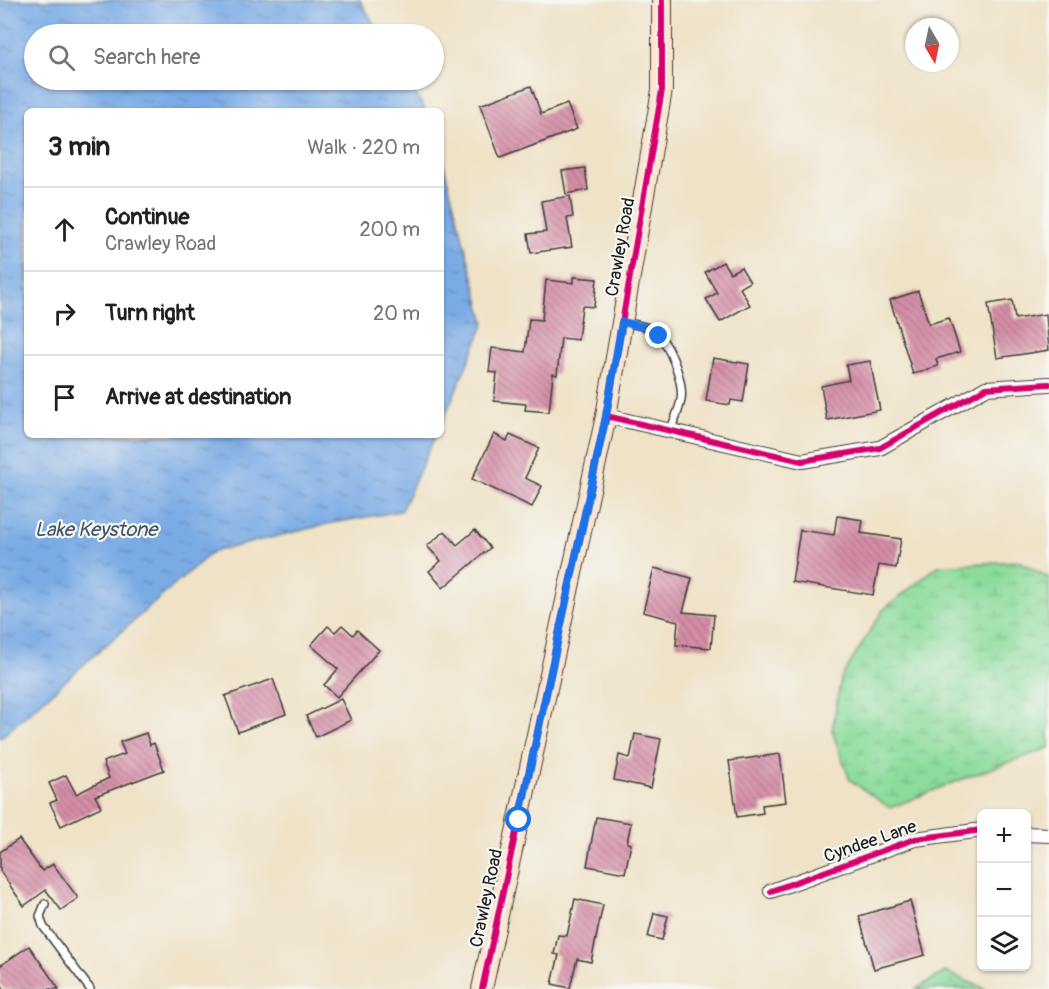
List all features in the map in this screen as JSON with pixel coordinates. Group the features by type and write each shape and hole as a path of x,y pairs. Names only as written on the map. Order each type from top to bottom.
{"street":[{"name":"Crawley Road","path":"482,989 606,416 662,90 662,0"},
{"path":"606,416 802,461 880,448 986,388 1049,384"},
{"name":"Cyndee Lane","path":"771,891 915,838 977,830"},
{"path":"1031,834 1049,835"}],"lane":[{"path":"622,322 650,328 659,336 676,367 681,398 670,430"},
{"path":"45,904 40,916 43,926 90,989"}],"green space":[{"path":"1018,561 1049,578 1049,748 890,808 850,780 832,731 841,678 883,610 938,566"},
{"path":"945,972 986,989 916,989"}],"water":[{"name":"Lake Keystone","path":"0,0 360,0 374,24 24,24 24,90 413,90 424,108 24,108 24,438 435,438 401,511 332,523 212,552 0,738"},
{"path":"444,166 485,323 444,418"}],"building":[{"path":"531,86 541,114 567,104 577,129 500,158 480,105"},
{"path":"585,168 588,190 566,194 562,171"},
{"path":"570,196 573,217 567,218 572,247 531,253 528,234 546,232 541,201"},
{"path":"723,262 730,273 741,267 750,282 740,288 750,305 720,322 706,299 717,293 705,272"},
{"path":"574,277 597,279 594,307 582,306 578,340 561,338 557,375 553,374 549,412 525,410 526,404 494,401 497,373 489,372 492,348 525,352 529,319 542,320 546,280 574,283"},
{"path":"918,291 929,324 949,318 960,352 936,359 938,366 913,374 890,300"},
{"path":"1012,300 1015,319 1046,314 1049,350 997,358 988,304"},
{"path":"713,358 749,364 743,402 731,400 730,405 706,401"},
{"path":"870,361 880,410 827,420 821,386 849,380 846,365"},
{"path":"494,434 507,441 510,435 539,448 525,478 542,486 532,507 472,479"},
{"path":"837,516 863,520 861,533 901,539 896,568 879,565 873,595 792,582 800,530 834,535"},
{"path":"475,530 490,548 443,588 429,571 441,561 427,546 445,531 457,545"},
{"path":"654,568 692,578 683,612 714,615 711,648 676,645 678,621 643,612"},
{"path":"342,625 353,635 357,630 379,650 337,697 324,685 338,669 311,645 328,626 335,632"},
{"path":"273,679 286,714 238,732 225,696"},
{"path":"341,699 351,720 316,737 306,716"},
{"path":"146,733 150,745 154,743 164,770 95,796 101,807 61,826 50,803 57,800 49,783 66,775 76,794 109,778 103,762 125,754 120,742"},
{"path":"635,734 661,739 651,788 614,780 619,755 630,758"},
{"path":"780,754 786,802 762,805 763,813 737,817 729,761"},
{"path":"596,817 631,823 627,843 631,844 625,873 587,866"},
{"path":"19,839 42,871 53,864 78,898 61,910 46,890 24,906 0,871 0,852"},
{"path":"575,899 603,905 591,962 577,959 570,988 552,984 559,955 554,954 558,935 567,936"},
{"path":"910,901 925,955 874,969 859,916"},
{"path":"654,913 668,916 662,940 648,937"},
{"path":"29,946 59,989 4,989 0,983 0,966"}],"cycle path":[{"path":"482,989 606,416 662,90 662,0"},
{"path":"606,416 802,461 880,448 986,388 1049,384"},
{"path":"771,891 915,839 977,831"}],"route":[{"path":"519,820 606,416 622,322 650,328 659,336"}]}
